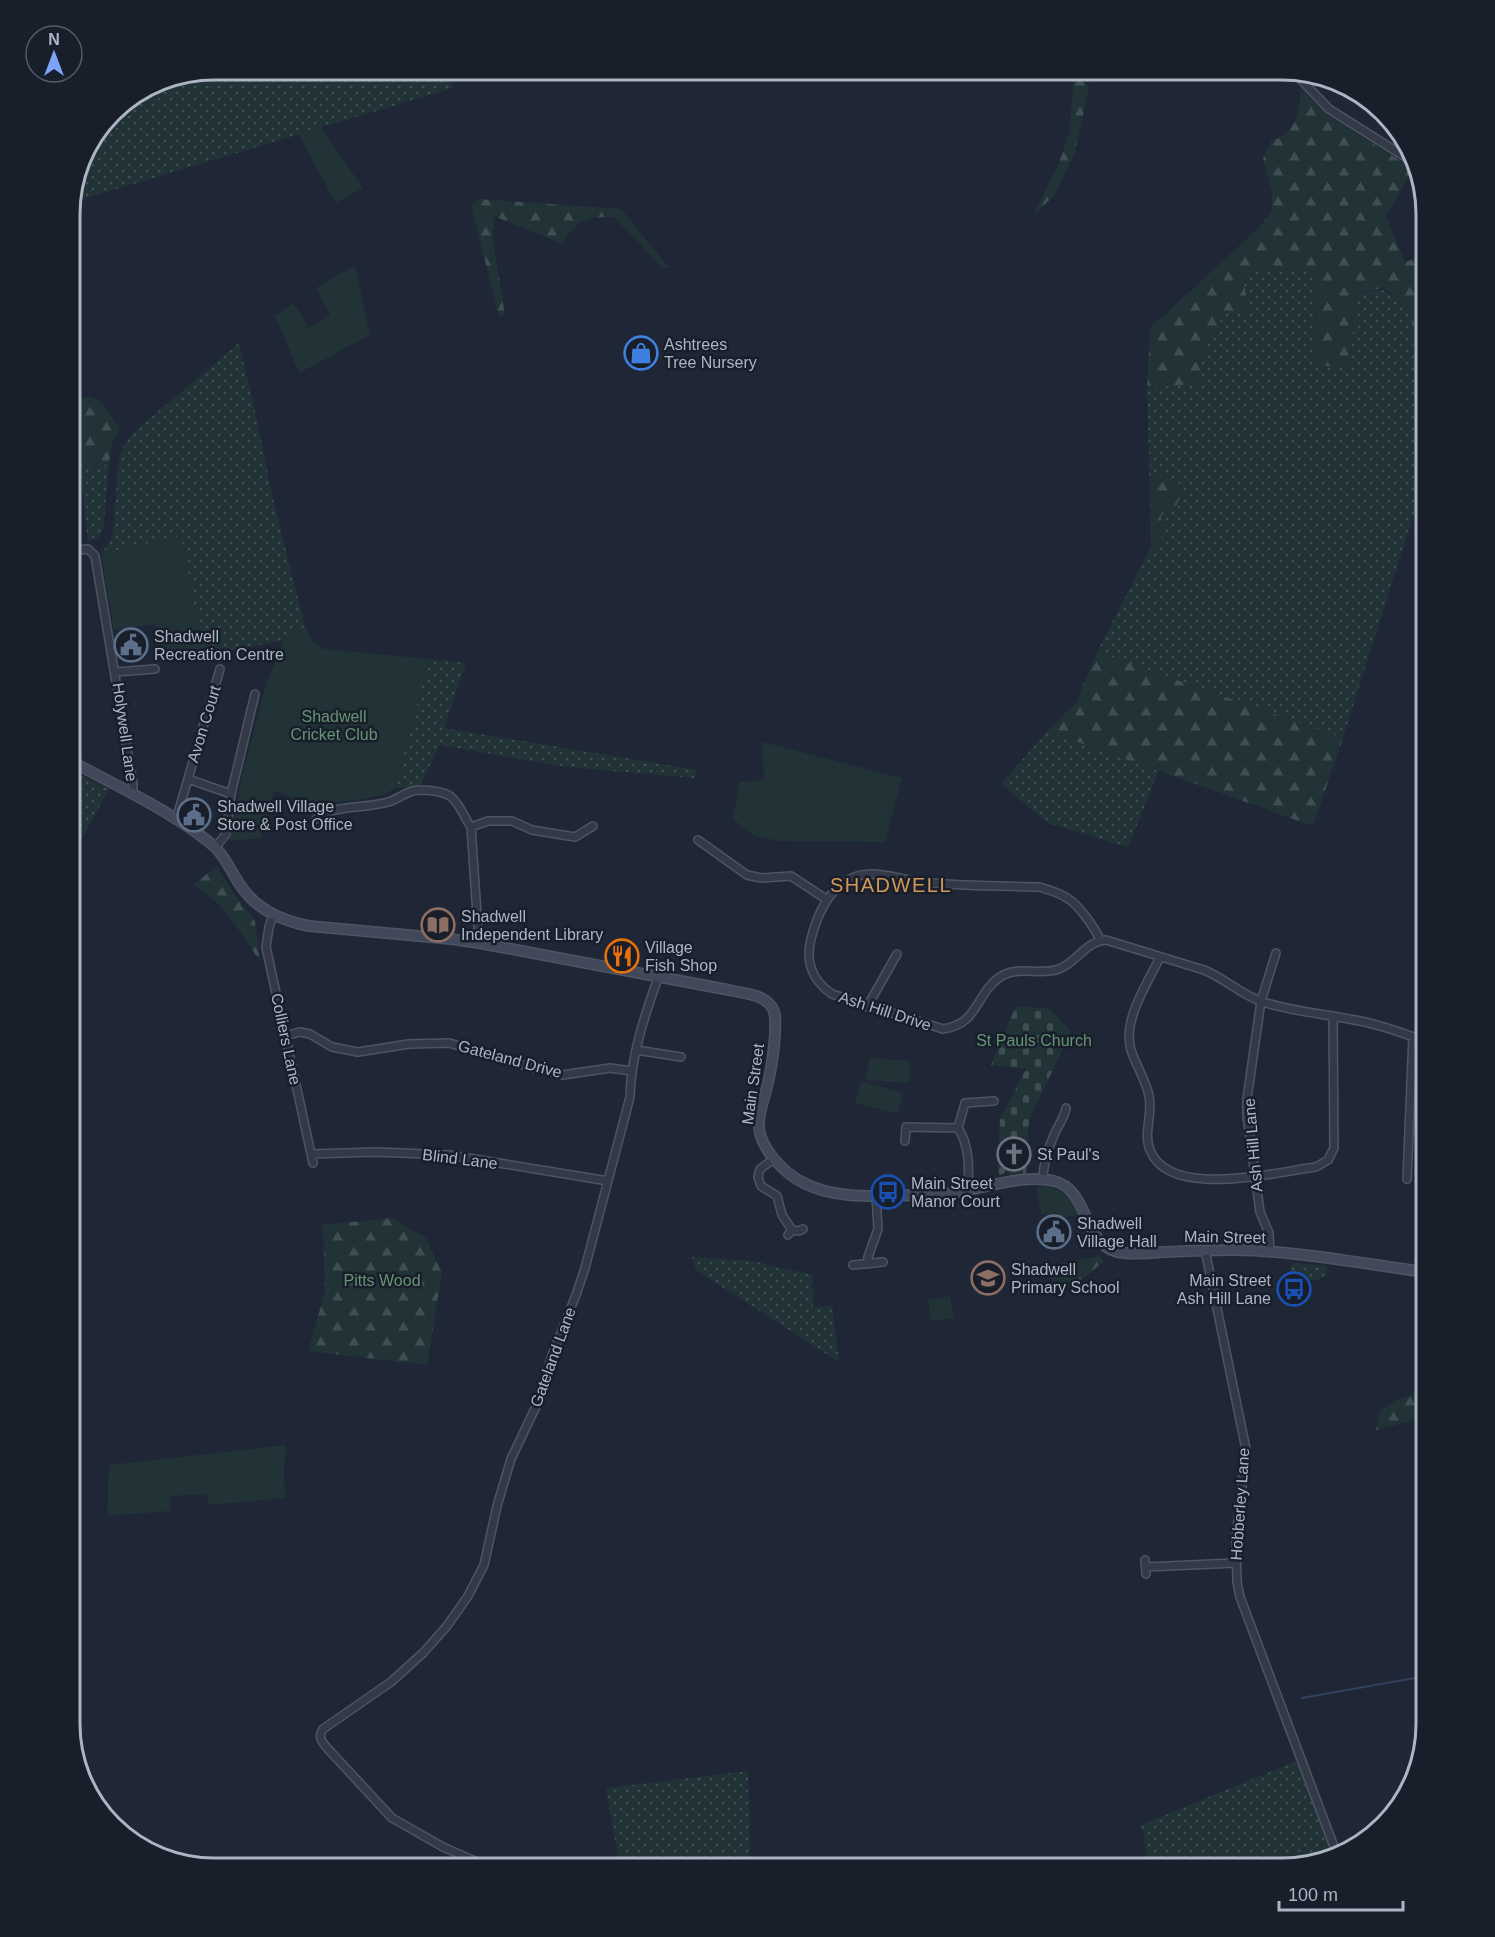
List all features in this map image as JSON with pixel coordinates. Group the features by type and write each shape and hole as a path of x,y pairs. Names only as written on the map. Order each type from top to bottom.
{"street":[{"path":"1303,81 1329,109 1402,154"},
{"name":"Holywell Lane","path":"80,550 88,549 95,556 134,784 133,795"},
{"path":"116,672 155,669"},
{"name":"Avon Court","path":"176,820 220,669"},
{"path":"215,848 226,834 231,794 255,694"},
{"name":"Main Street","path":"80,766 176,820 215,848 243,889 256,903 273,915 289,922 478,943 752,995 762,999 771,1006 775,1018 773,1056 759,1127 764,1144 774,1160 802,1183 838,1193 876,1196 944,1194 1043,1179 1069,1188 1097,1236 1104,1245 1117,1252 1205,1250 1270,1252 1415,1271"},
{"name":"Avon Court","path":"188,779 231,794"},
{"path":"316,819 328,811 374,805 417,790 440,792 450,796 471,827 478,943"},
{"path":"471,827 488,821 512,821 532,830 575,837 593,826"},
{"path":"698,840 747,875 754,878 791,876 826,899 845,882 870,874 933,884 1040,887 1055,891 1070,899 1094,927 1100,940 1213,974 1233,988 1261,1001 1379,1026 1413,1037 1407,1179"},
{"name":"Ash Hill Drive","path":"826,899 809,951 814,976 822,987 832,994 943,1029 954,1028 971,1016 991,985 1005,974 1014,971 1056,970 1100,940"},
{"name":"Colliers Lane","path":"273,915 266,947 313,1163"},
{"name":"Ash Hill Lane","path":"1270,1252 1269,1233 1260,1212 1247,1099 1261,1001 1276,953"},
{"path":"867,1006 897,954"},
{"path":"1160,957 1129,1028 1131,1048 1150,1101 1149,1149 1162,1166 1174,1173 1189,1178 1219,1180 1316,1167 1328,1160 1334,1148 1333,1016"},
{"name":"Gateland Lane","path":"468,1858 443,1847 392,1818 322,1742 320,1735 323,1729 391,1682 423,1653 447,1626 468,1596 484,1565 504,1480 521,1436 540,1398 552,1355 576,1295 630,1098 631,1071 642,1024 658,978"},
{"name":"Gateland Drive","path":"285,1036 300,1032 310,1034 332,1047 358,1052 409,1044 449,1043 563,1075 610,1068 631,1071"},
{"path":"636,1050 681,1057"},
{"path":"968,1190 969,1163 963,1137 958,1128 965,1103 994,1101"},
{"path":"1043,1179 1043,1167 1066,1108"},
{"path":"905,1141 906,1127 958,1128"},
{"name":"Blind Lane","path":"311,1154 377,1152 450,1155 608,1181"},
{"path":"774,1160 760,1169 758,1177 761,1186 777,1196 790,1233 803,1229"},
{"path":"868,1264 868,1254 878,1228 876,1196"},
{"name":"Hobberley Lane","path":"1205,1250 1246,1449 1235,1563 1240,1597 1334,1847"},
{"path":"853,1265 883,1262"},
{"path":"1146,1567 1235,1563"}],"green space":[{"path":"204,80 451,80 453,88 81,200 84,179 93,154 107,132 125,113 146,97 170,87"},
{"path":"1074,80 1082,80 1089,87 1075,152 1055,195 1034,214 1059,163 1070,129"},
{"path":"1301,88 1326,114 1406,164 1410,176 1386,216 1405,262 1415,259 1415,367 1411,313 1405,301 1383,288 1356,294 1350,366 1315,366 1316,271 1273,269 1255,272 1244,284 1249,311 1226,313 1210,335 1199,365 1202,383 1147,388 1150,328 1260,227 1272,211 1272,192 1263,158 1271,141 1280,138 1291,127 1299,105"},
{"path":"321,128 363,188 336,203 298,134"},
{"path":"479,199 621,209 669,268 663,268 614,217 583,221 573,229 562,244 494,216 493,241 505,315 499,316 471,206"},
{"path":"355,265 370,335 299,373 275,316 293,303 309,328 330,314 316,288"},
{"path":"1273,269 1316,271 1315,366 1350,366 1356,294 1383,290 1405,301 1411,313 1415,367 1415,510 1343,738 1097,652 1151,547 1158,549 1162,534 1155,477 1149,464 1147,388 1201,383 1199,365 1210,335 1244,284 1255,272"},
{"path":"239,343 273,499 305,627 284,640 204,656 181,536 101,554 110,542 113,530 119,459 124,445 135,431"},
{"path":"91,396 103,404 120,429 112,442 109,463 95,469 82,465 80,461 80,399"},
{"path":"80,460 95,469 109,463 103,531 98,538 88,541"},
{"path":"1149,464 1155,477 1167,476 1179,483 1181,495 1174,510 1161,515 1162,534 1158,549 1151,547"},
{"path":"181,536 204,656 162,662 155,624 114,630 101,554"},
{"name":"Shadwell Cricket Club","path":"305,627 314,643 323,649 429,659 395,788 384,795 319,806 274,791 260,838 230,841 243,772 266,684 284,640"},
{"path":"1097,652 1343,738 1313,826 1047,731 1076,703"},
{"path":"429,659 466,663 444,728 697,770 694,778 567,767 440,745 420,786 395,788"},
{"path":"1047,731 1159,771 1128,847 1048,823 1001,784"},
{"path":"762,742 902,778 885,842 780,841 754,836 733,819 740,782 764,780"},
{"path":"80,774 109,789 80,841"},
{"path":"217,866 234,894 255,921 260,962 222,909 193,885"},
{"name":"St Pauls Church","path":"1016,1006 1050,1009 1071,1032 1029,1120 1026,1174 1010,1175 1007,1172 998,1176 1000,1119 1026,1069 991,1065"},
{"path":"870,1058 910,1061 909,1083 865,1080"},
{"path":"861,1081 903,1093 898,1114 855,1103"},
{"path":"1036,1186 1051,1187 1062,1192 1072,1201 1080,1214 1059,1219 1058,1213 1041,1215"},
{"name":"Pitts Wood","path":"391,1218 426,1238 442,1273 427,1365 308,1351 325,1292 323,1225"},
{"path":"1100,1256 1104,1261 1084,1278 1054,1290 1050,1266"},
{"path":"692,1257 752,1261 812,1275 813,1307 832,1306 839,1362 696,1270"},
{"path":"1292,1263 1326,1266 1327,1274 1320,1279 1304,1279 1291,1272"},
{"path":"950,1296 954,1318 931,1321 928,1300"},
{"path":"1415,1393 1415,1420 1376,1430 1381,1410 1395,1401"},
{"path":"286,1445 285,1498 209,1505 207,1494 171,1496 170,1511 107,1516 109,1465"},
{"path":"1296,1761 1330,1848 1316,1853 1282,1858 1146,1858 1144,1833 1139,1826"},
{"path":"748,1771 750,1858 618,1858 606,1788"}],"waterway":[{"path":"1302,1698 1415,1678"}],"place":[{"name":"Ashtrees Tree Nursery","path":"641,353"},
{"name":"Shadwell Recreation Centre","path":"131,645"},
{"name":"Shadwell Village Store & Post Office","path":"194,815"},
{"name":"Shadwell Independent Library","path":"438,925"},
{"name":"Village Fish Shop","path":"622,956"},
{"name":"St Paul's","path":"1014,1154"},
{"name":"Main Street Manor Court","path":"888,1192"},
{"name":"Shadwell Village Hall","path":"1054,1232"},
{"name":"Shadwell Primary School","path":"988,1278"},
{"name":"Main Street Ash Hill Lane","path":"1294,1289"}],"district":[{"name":"SHADWELL","path":"891,885"}]}
